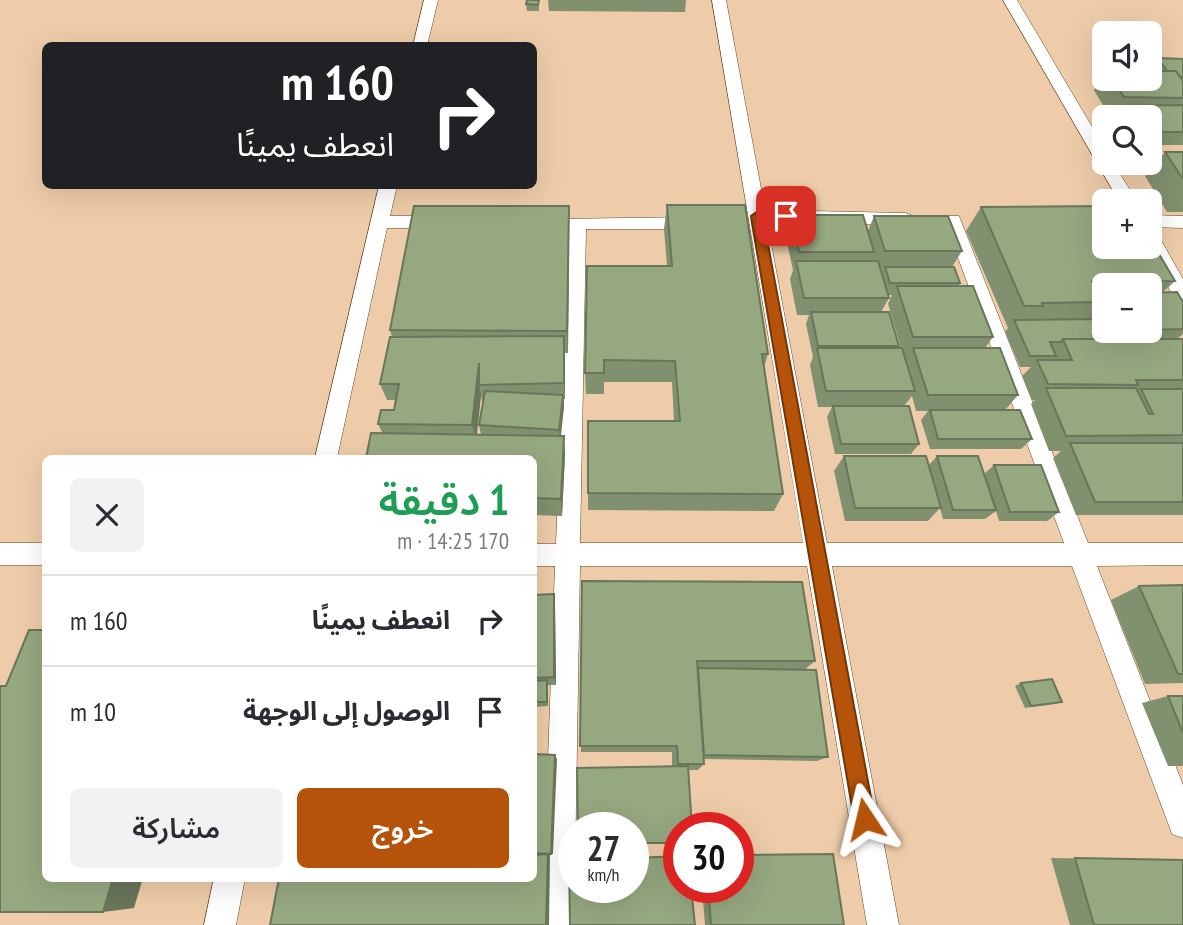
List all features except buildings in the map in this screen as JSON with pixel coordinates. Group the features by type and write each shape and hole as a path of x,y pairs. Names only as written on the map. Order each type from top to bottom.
{"street":[{"path":"421,42 431,0"},
{"path":"719,0 753,221 818,554 883,925"},
{"path":"1010,0 1092,140"},
{"path":"327,455 387,189"},
{"path":"753,221 946,219 1082,554 1183,824"},
{"path":"1162,221 1183,222"},
{"path":"380,222 459,222"},
{"path":"538,222 716,223"},
{"path":"558,925 577,223"},
{"path":"1162,259 1183,296"},
{"path":"0,554 42,554"},
{"path":"537,555 1183,554"},
{"path":"219,925 229,882"}],"route":[{"path":"786,216 758,216 758,223 865,819"}]}
